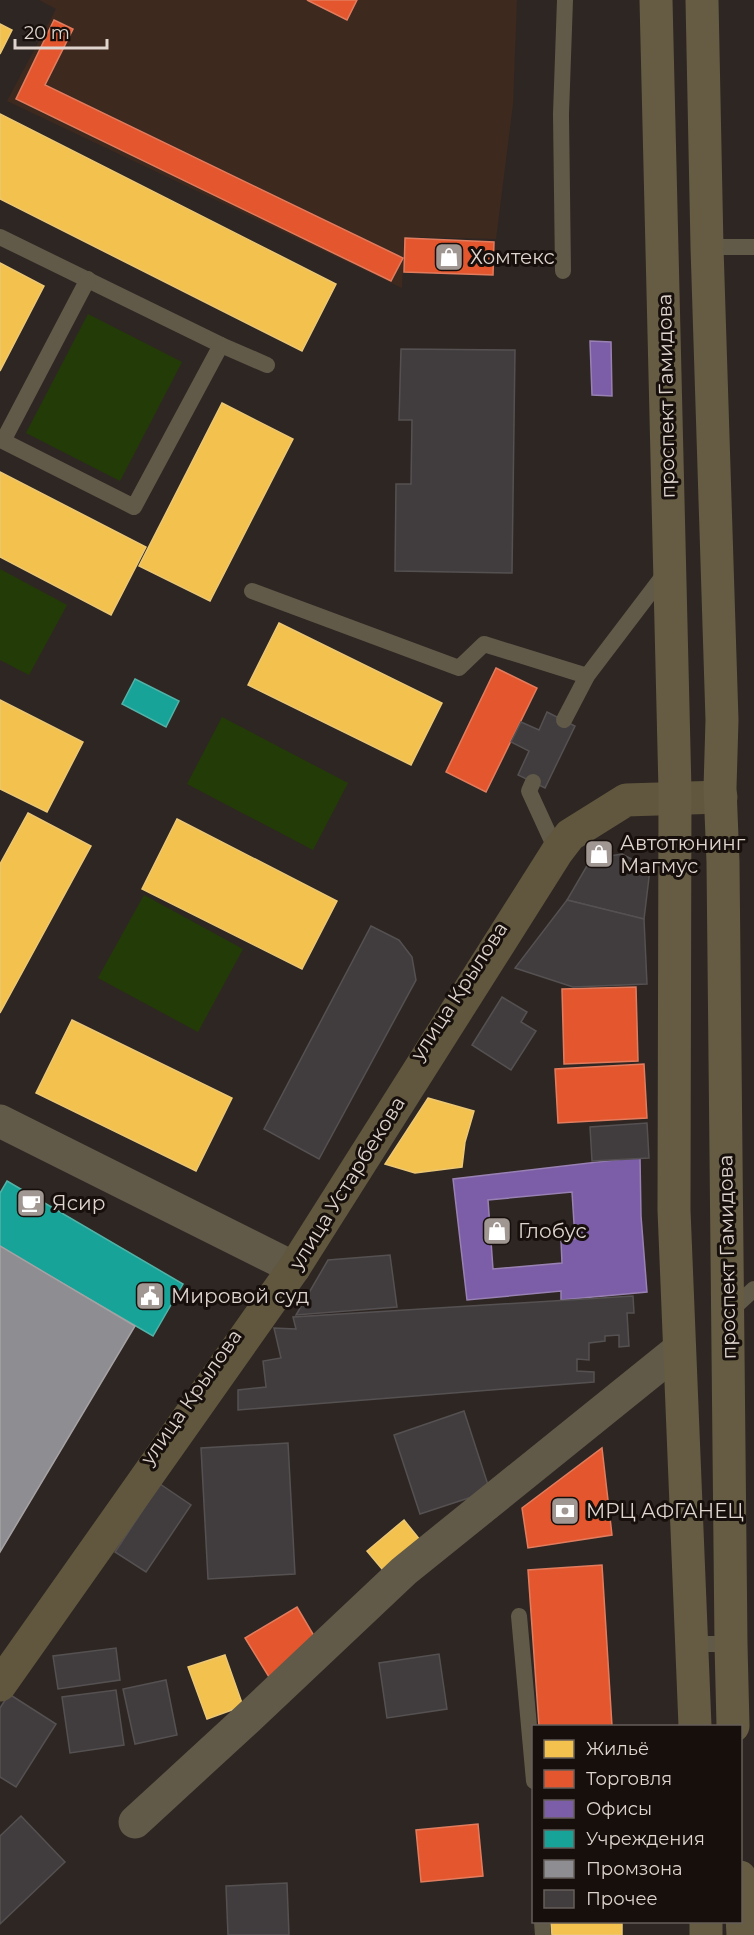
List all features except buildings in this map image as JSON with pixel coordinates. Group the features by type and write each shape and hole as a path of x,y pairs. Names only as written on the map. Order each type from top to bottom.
{"main road":[{"name":"проспект Гамидова","path":"656,0 675,795 674,1210 694,1725"},
{"name":"проспект Гамидова","path":"702,0 707,247 722,720 733,1725"},
{"path":"675,795 721,793"},
{"name":"улица Крылова","path":"0,1666 290,1266 568,831 625,795 675,795"},
{"name":"улица Устарбекова","path":"0,1685 290,1266"},
{"path":"742,1906 743,1935"}],"street":[{"path":"0,1121 290,1266"},
{"path":"135,1822 404,1571 678,1350"}],"lane":[{"path":"563,271 561,114 565,0"},
{"path":"0,237 221,345 267,364"},
{"path":"707,247 754,247"},
{"path":"88,279 3,441 134,507 221,345"},
{"path":"564,720 586,676 670,567"},
{"path":"252,591 459,668 484,644 586,676"},
{"path":"533,782 529,791 555,848"},
{"path":"728,1314 754,1289"},
{"path":"519,1616 532,1759"},
{"path":"690,1644 731,1644"}],"shaded area":[{"path":"39,0 517,0 513,104 496,239 404,237 402,288 7,101 56,9"}],"green space":[{"path":"88,314 182,362 120,481 26,433"},
{"path":"0,569 67,605 29,675 0,660"},
{"path":"222,717 348,783 313,850 187,784"},
{"path":"144,895 243,949 198,1032 98,978"}],"place":[{"name":"Хомтекс","path":"449,257"},
{"name":"Автотюнинг Магмус","path":"599,854"},
{"name":"Ясир","path":"31,1203"},
{"name":"Глобус","path":"497,1231"},
{"name":"Мировой суд","path":"150,1296"},
{"name":"МРЦ АФГАНЕЦ","path":"565,1511"}]}
